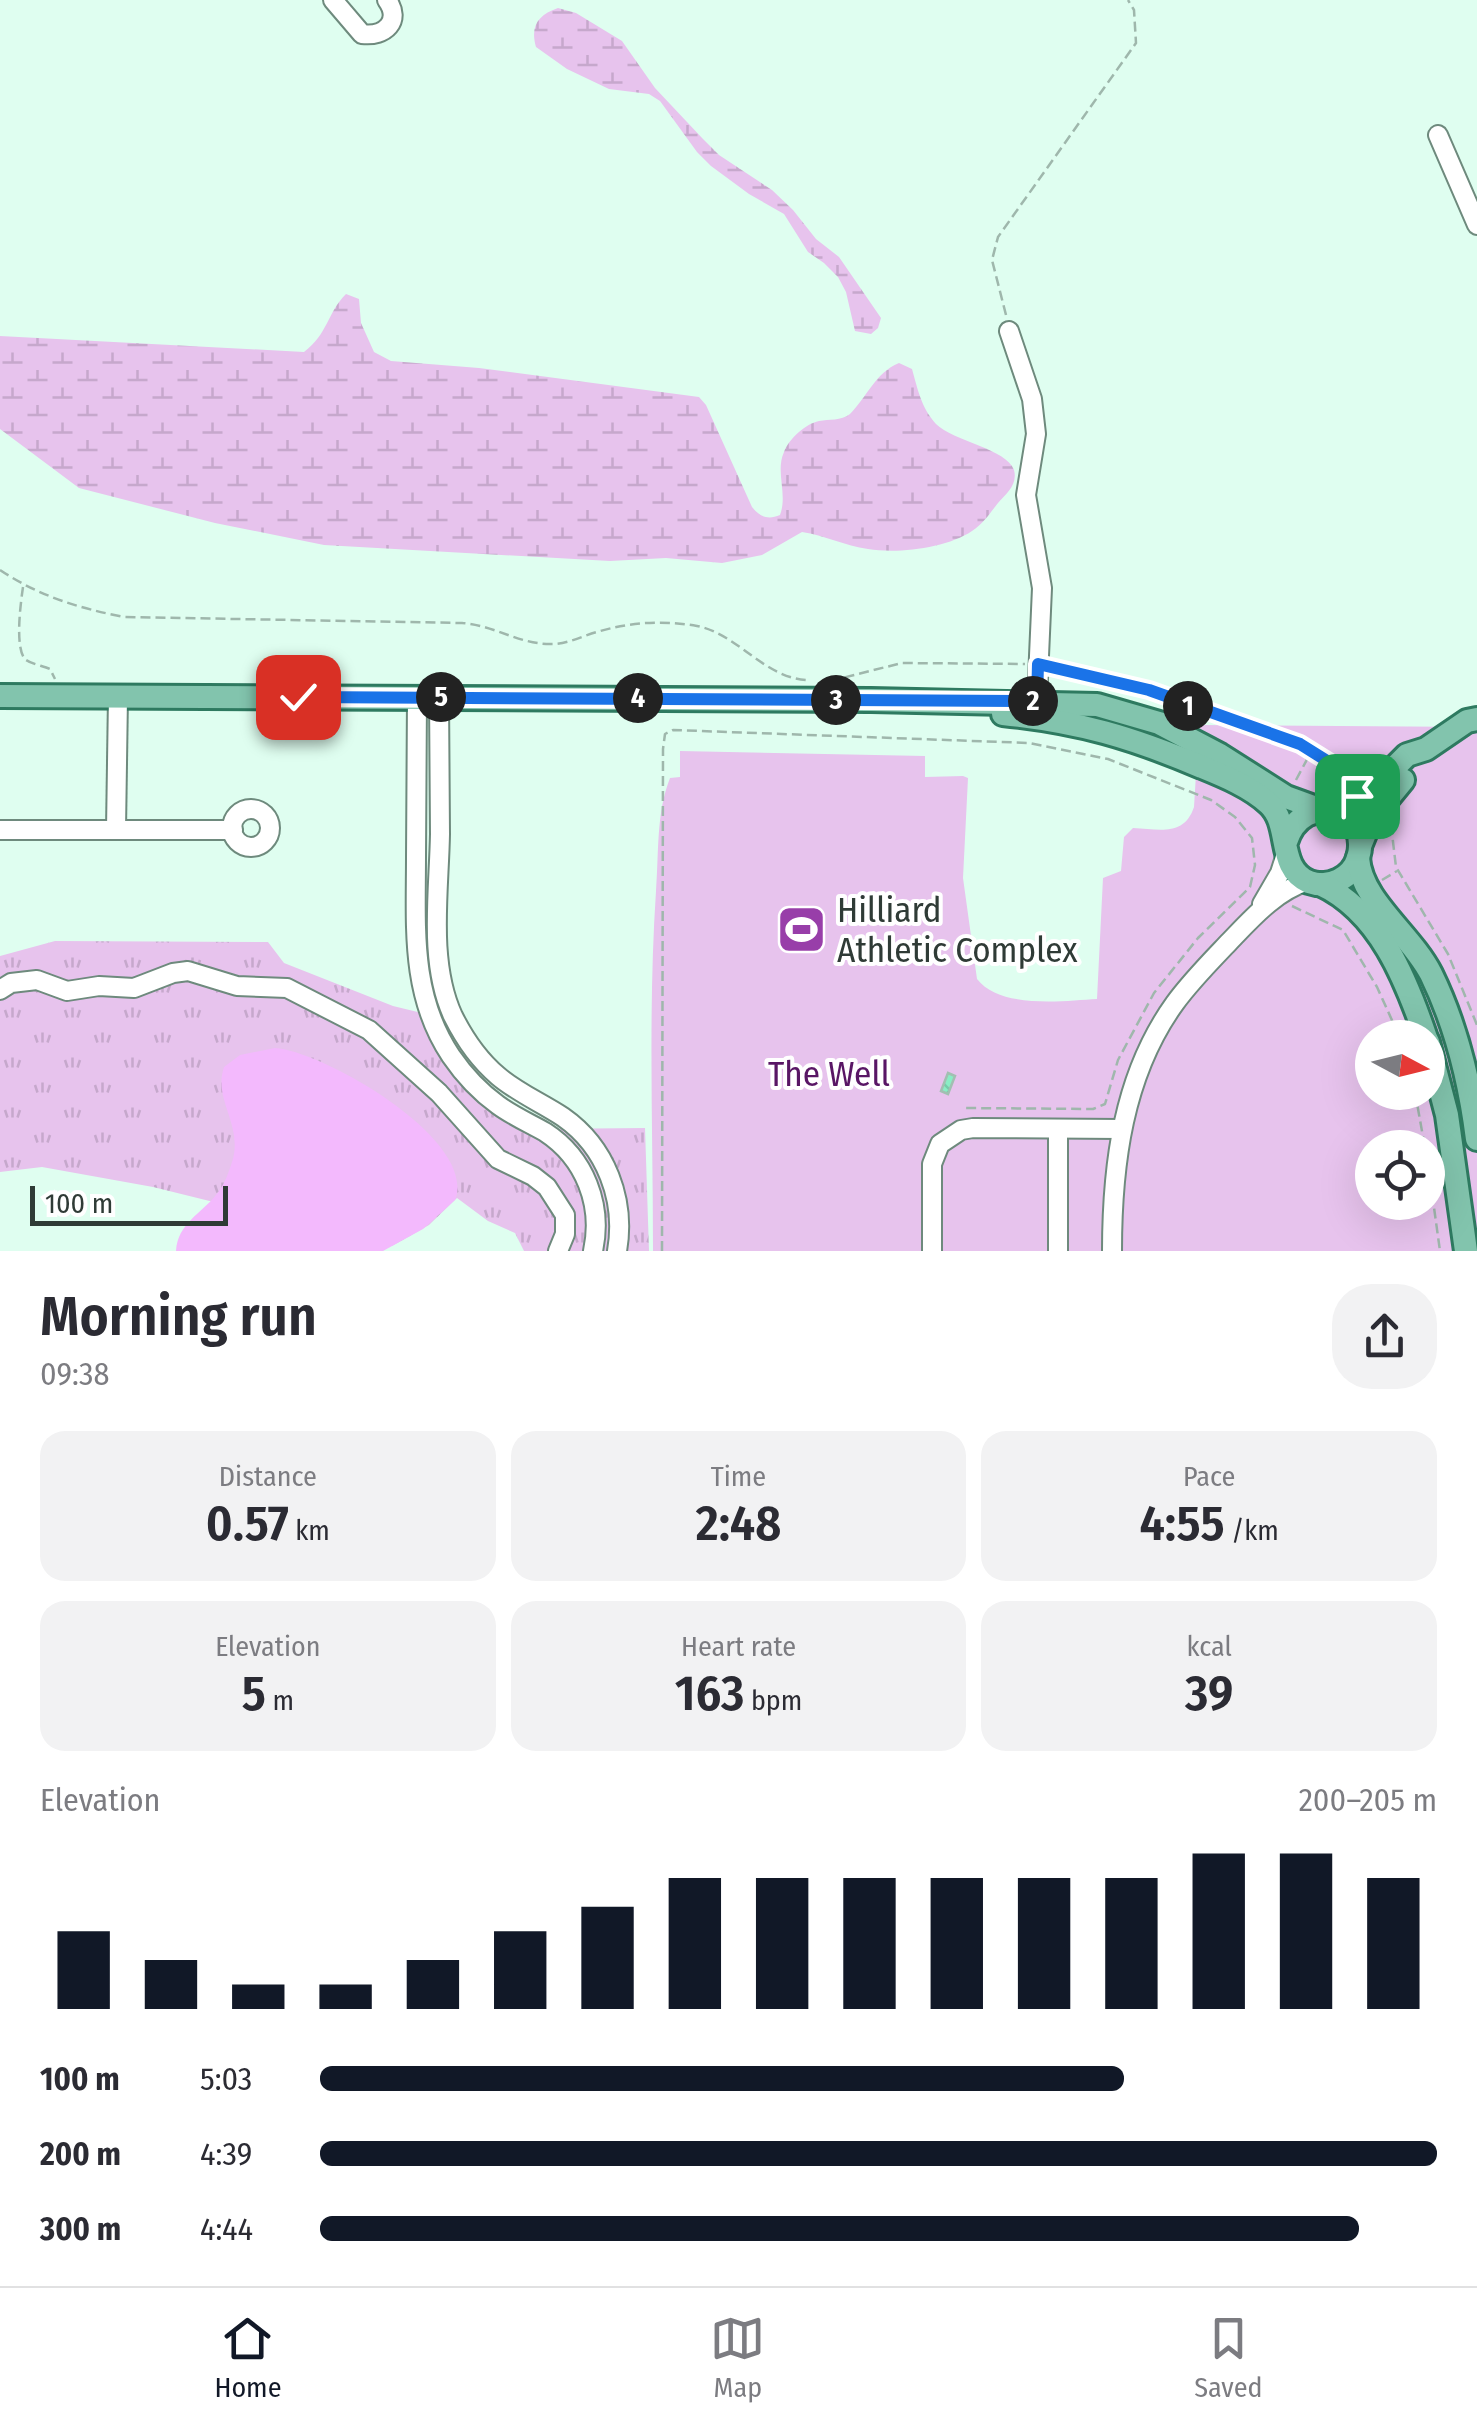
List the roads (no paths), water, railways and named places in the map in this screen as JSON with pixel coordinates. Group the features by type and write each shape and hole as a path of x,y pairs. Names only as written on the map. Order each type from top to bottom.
{"main road":[{"path":"0,696 1097,704 1159,723 1220,755 1286,797 1352,823 1359,852 1359,877 1368,893 1411,941 1431,975 1462,1062 1477,1139"},
{"path":"871,700 1057,720 1117,733 1221,775 1257,795 1278,815 1290,865 1314,883 1344,895 1362,912 1402,978 1419,1020"},
{"path":"1286,848 1297,820 1354,802 1407,755 1426,750 1467,721 1477,719"},
{"path":"1314,883 1344,878 1371,819 1418,765 1426,750"},
{"path":"1445,1109 1466,1251"}],"street":[{"path":"333,0 362,34 372,35 386,30 393,21 394,12 387,0"},
{"path":"1438,135 1477,225"},
{"path":"1010,331 1032,399 1036,434 1026,495 1042,588 1037,701"},
{"path":"116,830 118,696"},
{"path":"428,697 440,813 440,968 451,1010 489,1068 566,1120 586,1138 603,1162 617,1203 617,1251"},
{"path":"428,697 416,813 418,973 426,1007 450,1054 475,1085 513,1115 554,1139 580,1168 594,1204 593,1251"},
{"path":"416,813 440,813"},
{"path":"0,830 233,830"},
{"path":"1257,912 1280,872 1286,848"},
{"path":"1112,1251 1115,1169 1122,1129 1145,1057 1172,1006 1257,912 1280,895 1314,883"},
{"path":"418,973 440,968"},
{"path":"0,990 11,983 38,980 67,991 99,986 134,988 180,971 236,986 287,988 369,1030 439,1093 498,1159 548,1187 565,1215 558,1251"},
{"path":"513,1115 525,1095"},
{"path":"1058,1129 1058,1251"},
{"path":"932,1251 932,1164 940,1144 960,1130 1122,1129"}],"place":[{"name":"Hilliard Athletic Complex","path":"802,930"}],"park label":[{"name":"The Well","path":"829,1074"}]}
